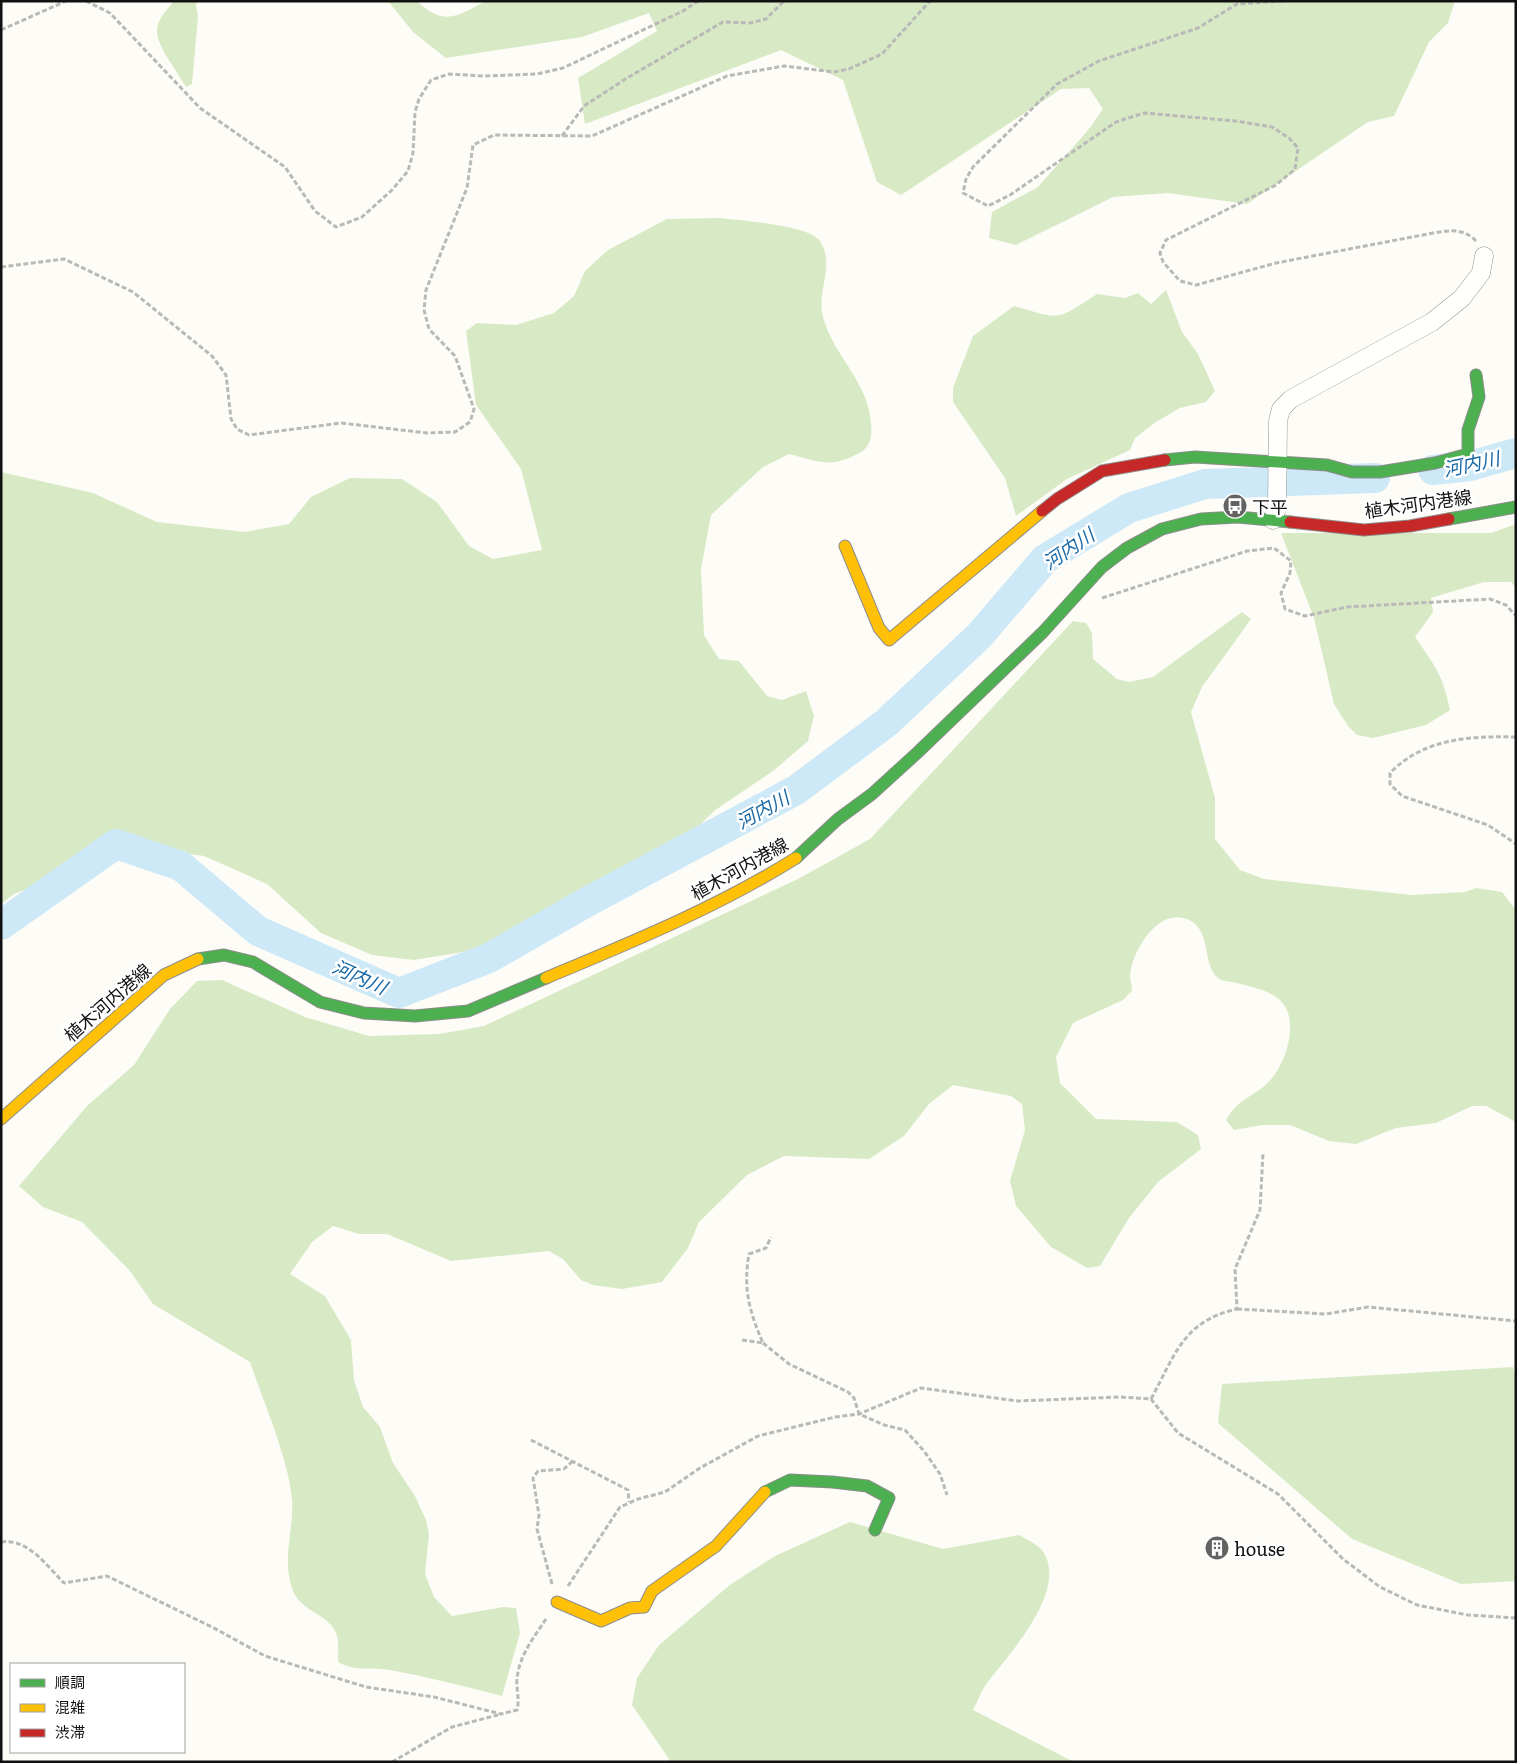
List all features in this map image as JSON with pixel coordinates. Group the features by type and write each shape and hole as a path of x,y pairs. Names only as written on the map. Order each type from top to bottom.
{"main road":[{"path":"845,546 879,628 889,640 1057,499 1102,472 1156,461 1195,457 1278,465 1327,465 1352,472 1380,472 1435,463 1468,454 1468,430 1479,397 1476,375"},
{"name":"植木河内港線","path":"1,1119 164,975 201,957 224,955 253,962 320,1002 364,1013 416,1016 468,1011 650,934 742,890 799,856 838,819 872,794 1043,632 1102,567 1127,548 1162,529 1201,519 1275,514 1364,530 1410,526 1516,507"},
{"path":"558,1602 601,1621 630,1608 644,1607 652,1591 716,1546 768,1489 790,1480 867,1486 889,1498 875,1530"}],"street":[{"path":"1275,514 1278,421 1281,409 1291,399 1432,322 1462,298 1481,273 1484,256"}],"path":[{"path":"1,30 66,1"},
{"path":"86,1 110,13 200,108 285,166 315,211 336,227 362,217 392,190 408,171 413,153 415,112 419,99 431,80 449,74 484,76 528,74 563,68 651,24 683,11 698,1"},
{"path":"562,137 584,106 627,78 723,22 750,23 766,19 784,1"},
{"path":"1,267 64,258 133,292 217,362 226,375 231,419 237,429 249,435 341,423 427,433 455,432 470,422 474,410 455,356 428,329 424,310 426,290 467,188 473,145 494,135 592,136 727,76 784,66 834,72 849,69 882,54 930,1"},
{"path":"1283,1 1237,4 1198,28 1099,60 1057,84 973,167 966,179 964,193 988,206 1010,195 1116,122 1144,112 1236,121 1272,127 1288,138 1298,148 1296,169 1276,185 1166,240 1160,253 1163,262 1180,281 1196,285 1276,263 1456,230 1470,234 1479,245 1484,256"},
{"path":"1082,590 1100,599 1247,551 1274,548 1291,560 1290,573 1282,593 1285,609 1305,616 1347,608 1490,599 1506,605 1516,616"},
{"path":"1516,737 1474,736 1426,748 1405,758 1390,773 1390,784 1402,796 1488,825 1516,844"},
{"path":"1237,1309 1235,1269 1260,1210 1263,1153"},
{"path":"762,1343 749,1311 746,1284 749,1254 766,1248 771,1237"},
{"path":"1151,1399 1190,1331 1211,1318 1237,1309 1326,1314 1368,1307 1516,1321"},
{"path":"742,1340 762,1343 789,1364 848,1392 854,1398 859,1414 884,1425 906,1430 940,1474 947,1495"},
{"path":"392,1762 452,1727 517,1710 519,1703 516,1679 523,1654 620,1507 629,1502 665,1492 700,1468 758,1436 836,1417 859,1414 921,1388 1018,1401 1120,1397 1151,1399 1178,1433 1278,1494 1343,1559 1380,1587 1417,1605 1468,1615 1516,1618"},
{"path":"531,1440 628,1490 629,1502"},
{"path":"558,1602 537,1529 539,1515 533,1478 538,1471 564,1470 573,1461"},
{"path":"1,1542 8,1541 25,1546 64,1582 107,1576 212,1627 265,1656 366,1687 434,1697 501,1714"}],"green space":[{"path":"174,1 198,1 196,4 198,17 192,84 186,87 164,52 157,32 160,19"},
{"path":"388,1 417,1 435,14 451,16 467,11 486,1 1455,1 1448,23 1429,42 1394,116 1368,122 1247,204 1168,193 1113,197 1016,245 989,238 992,212 1038,187 1089,129 1103,109 1089,88 1061,89 901,195 877,182 843,80 781,50 585,124 578,78 657,31 649,13 582,37 446,58 413,32"},
{"path":"718,218 789,227 803,231 820,241 826,259 821,303 825,324 861,389 870,413 871,436 866,448 861,452 841,461 833,462 818,461 789,454 763,467 711,515 701,569 704,635 719,659 739,661 767,696 782,700 806,691 814,716 808,741 773,771 714,811 686,839 614,886 469,951 414,960 372,955 321,933 267,884 204,856 148,848 120,853 14,894 1,904 1,472 93,493 157,522 245,532 289,524 311,497 350,478 402,479 437,502 469,546 493,559 542,550 521,469 476,405 466,331 477,323 516,325 554,313 574,296 585,271 608,250 667,219"},
{"path":"1166,290 1182,332 1198,354 1215,391 1206,402 1180,408 1156,422 1135,438 1130,450 1067,479 1016,516 1005,478 953,402 953,388 973,336 1014,306 1041,314 1058,315 1073,309 1097,294 1125,298 1138,293 1151,304"},
{"path":"1516,524 1516,588 1511,582 1484,582 1431,598 1433,612 1415,637 1441,679 1450,710 1426,725 1373,738 1357,735 1348,726 1334,704 1314,618 1281,533 1491,533"},
{"path":"1242,612 1251,619 1202,687 1191,712 1215,798 1215,839 1240,870 1264,879 1412,895 1465,892 1476,888 1502,892 1516,910 1516,1122 1486,1106 1472,1106 1436,1123 1396,1128 1356,1144 1329,1141 1290,1125 1262,1125 1234,1130 1226,1120 1229,1114 1268,1083 1274,1076 1286,1053 1290,1028 1289,1016 1279,999 1272,994 1218,978 1210,965 1204,940 1197,926 1191,921 1180,917 1169,919 1159,924 1142,943 1132,965 1130,976 1132,991 1123,1000 1073,1023 1056,1057 1060,1083 1096,1119 1177,1122 1198,1135 1201,1149 1158,1182 1129,1218 1100,1266 1087,1268 1051,1247 1016,1206 1010,1181 1025,1130 1022,1104 1011,1096 953,1085 929,1104 904,1136 869,1159 784,1156 747,1175 699,1222 688,1248 662,1282 622,1289 593,1285 581,1280 563,1259 549,1251 451,1261 387,1234 359,1234 333,1226 312,1242 290,1274 325,1296 351,1340 354,1380 363,1407 380,1427 393,1463 415,1496 426,1520 429,1534 425,1574 434,1597 452,1616 503,1607 516,1608 520,1633 502,1696 390,1670 357,1668 338,1662 338,1639 334,1629 323,1618 302,1604 293,1591 288,1568 292,1512 290,1484 281,1449 250,1362 153,1304 130,1271 82,1222 43,1207 19,1186 87,1106 134,1065 170,1009 197,981 222,980 305,1017 369,1036 439,1034 484,1026 798,879 870,839 1073,621 1086,623 1092,633 1093,659 1117,679 1129,682 1153,677"},
{"path":"1513,1367 1516,1379 1516,1581 1461,1584 1352,1539 1218,1423 1222,1384"},
{"path":"850,1522 943,1549 1019,1535 1042,1550 1049,1566 1048,1583 1043,1601 1034,1620 1022,1638 985,1686 973,1710 1070,1760 1079,1762 671,1762 632,1705 637,1678 659,1645 731,1584 775,1556"}],"waterway":[{"name":"河内川","path":"1433,470 1470,466 1516,453"},
{"name":"河内川","path":"1,925 116,844 181,866 258,931 399,993 489,958 587,902 796,790 886,723 979,636 1045,559 1129,508 1205,484 1375,478"}],"traffic: fast":[{"path":"1165,460 1195,457 1327,465 1352,472 1380,472 1435,463 1468,454 1468,430 1479,397 1476,375"},
{"path":"1449,519 1516,507"},
{"path":"796,858 838,819 872,794 917,753 1043,632 1102,567 1127,548 1162,529 1201,519 1238,517 1290,522"},
{"path":"198,959 224,955 253,962 320,1002 364,1013 415,1016 468,1011 546,978"},
{"path":"765,1492 790,1480 867,1486 889,1498 875,1530"}],"traffic: slow":[{"path":"845,546 879,628 889,640 1042,511"},
{"path":"546,978 705,908 796,858"},
{"path":"1,1119 164,975 198,959"},
{"path":"557,1602 601,1621 630,1608 644,1607 652,1591 716,1546 765,1492"}],"traffic: jam":[{"path":"1042,511 1057,499 1102,471 1165,460"},
{"path":"1290,522 1364,530 1410,526 1449,519"}],"place":[{"name":"下平","path":"1235,506"},
{"name":"house","path":"1217,1548"}]}
